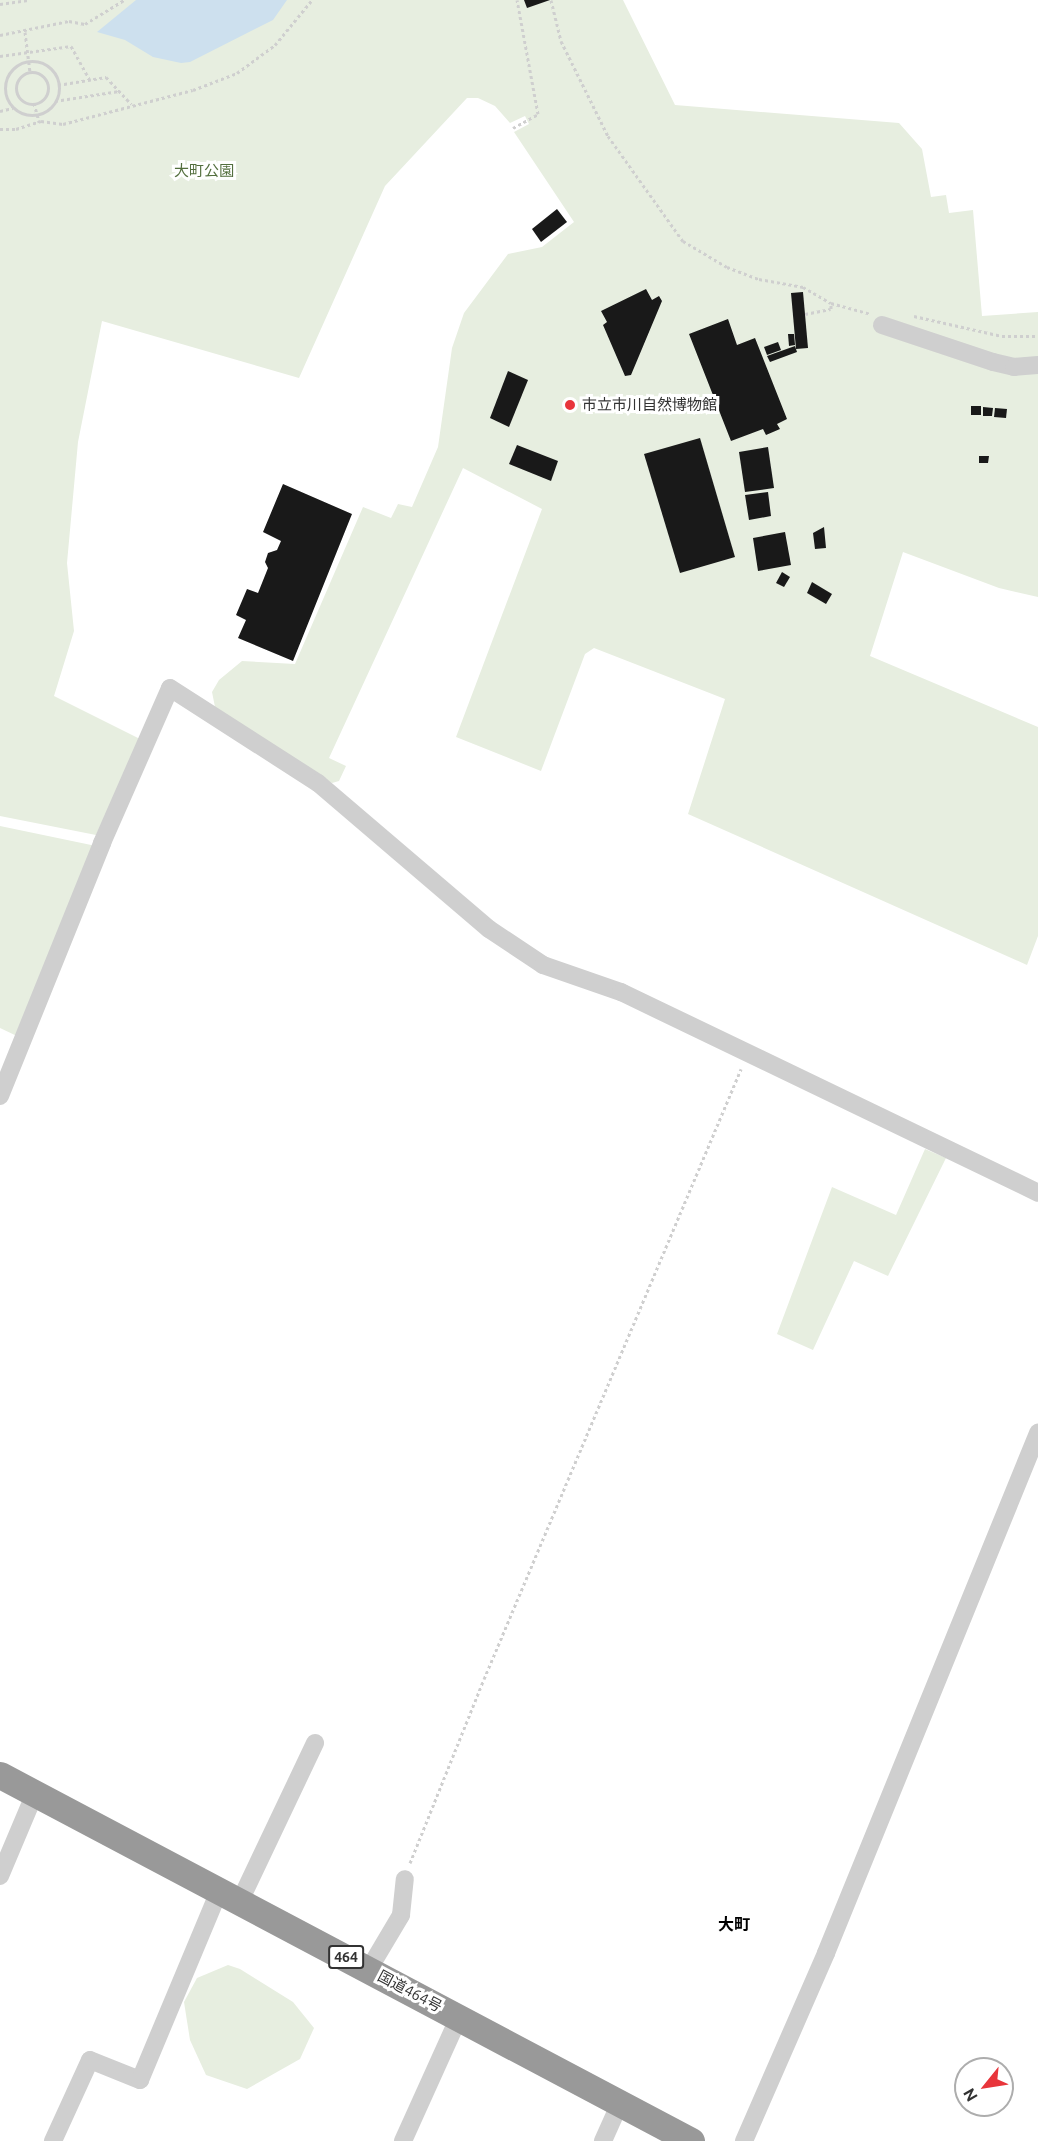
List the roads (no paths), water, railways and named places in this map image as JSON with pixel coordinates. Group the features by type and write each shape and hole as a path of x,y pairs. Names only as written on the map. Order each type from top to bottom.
{"highway":[{"name":"国道464号","path":"0,1775 620,2103 681,2139"}],"street":[{"path":"882,325 993,362 1014,367 1038,365"},
{"path":"0,1096 102,843 170,688 318,783 489,929 543,965 621,992 699,1032 748,1052 1038,1193"},
{"path":"744,2141 826,1953 1038,1433"},
{"path":"53,2141 90,2060 140,2080 230,1896 315,1743"},
{"path":"0,1876 35,1793"},
{"path":"369,1969 401,1915 405,1879"},
{"path":"404,2141 459,2017"},
{"path":"603,2141 620,2103"}],"water":[{"path":"136,0 287,0 273,20 190,62 181,63 153,57 125,40 97,32"}],"place":[{"name":"市立市川自然博物館","path":"570,405"}],"district":[{"name":"大町","path":"734,1924"}],"park label":[{"name":"大町公園","path":"204,171"}]}
